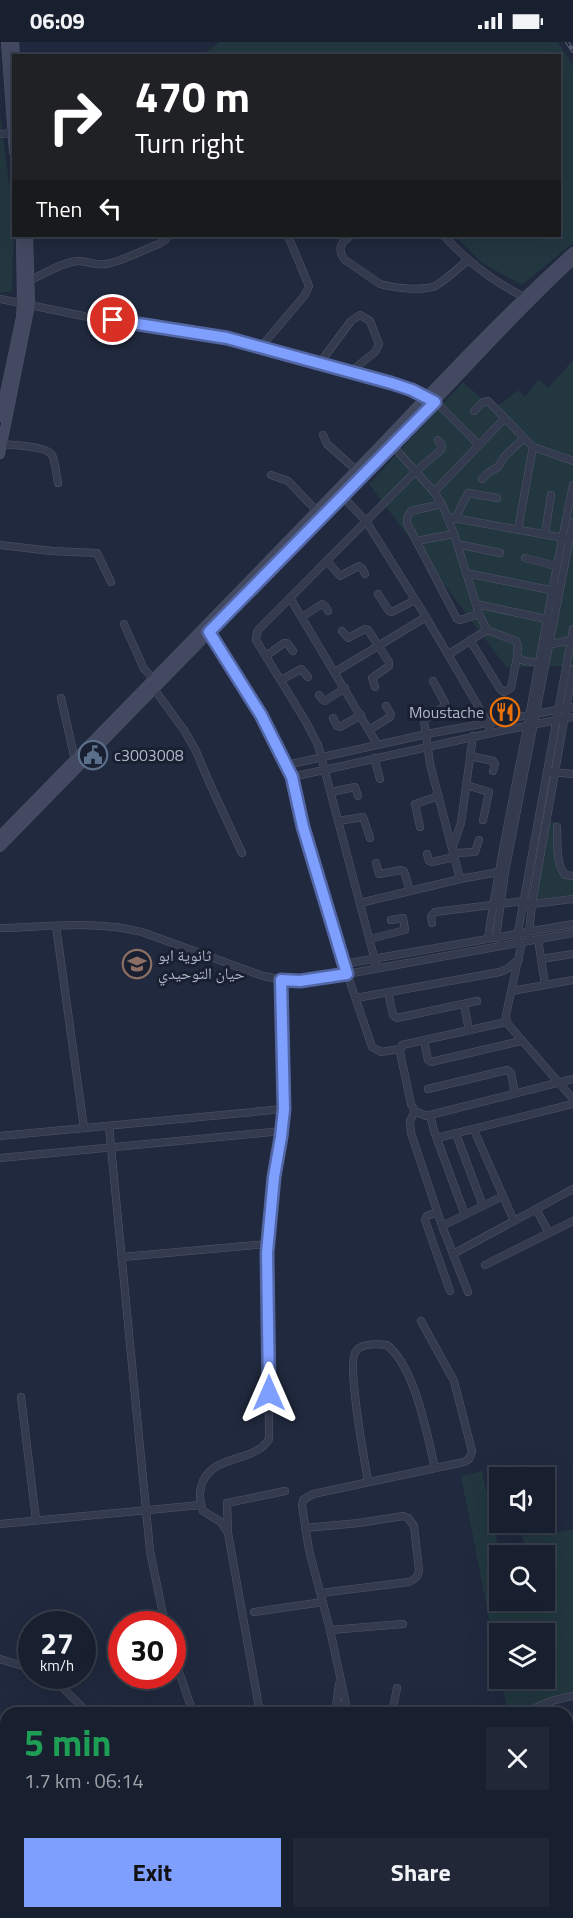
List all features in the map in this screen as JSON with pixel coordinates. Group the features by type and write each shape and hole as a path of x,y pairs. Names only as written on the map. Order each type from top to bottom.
{"main road":[{"path":"6,42 12,133"},
{"path":"0,417 19,326 26,304 21,237"},
{"path":"0,454 30,280 28,237"},
{"path":"0,848 316,510 339,493 356,470 430,399 573,252"},
{"path":"528,298 573,260"},
{"path":"207,628 339,493 392,445 430,399"},
{"path":"0,836 154,684"}],"street":[{"path":"0,134 12,133"},
{"path":"30,280 76,261 110,263 159,244 167,237"},
{"path":"260,348 305,295 309,286 288,237"},
{"path":"349,237 341,243 340,250 345,260 380,284 387,286 432,287 467,261"},
{"path":"445,237 467,261 494,280 528,298"},
{"path":"0,299 93,318 219,336 391,383 430,399 479,445"},
{"path":"319,364 351,321 360,315 370,321 379,344 375,352 350,373"},
{"path":"474,411 483,402 488,401 533,447 573,461"},
{"path":"434,492 504,418"},
{"path":"322,435 327,444 356,470"},
{"path":"482,479 498,467 504,457 524,439"},
{"path":"377,968 321,756 311,730 256,640 257,632 290,598 415,471 441,450 442,446 438,440"},
{"path":"2,444 43,449 51,453 58,483"},
{"path":"392,445 434,492 451,518 479,614 487,630 516,641 517,657 509,691 504,693 500,689 470,640"},
{"path":"518,529 533,447"},
{"path":"272,475 288,481 316,510"},
{"path":"488,939 570,517 573,485"},
{"path":"339,493 366,521 449,654 492,733"},
{"path":"451,518 468,493 497,498"},
{"path":"546,534 551,495"},
{"path":"442,504 414,510 406,518 407,523 457,619 479,614"},
{"path":"451,518 566,538"},
{"path":"545,645 546,619 555,591 556,566 573,522"},
{"path":"416,541 454,534"},
{"path":"457,544 500,553"},
{"path":"0,545 98,554 111,582"},
{"path":"525,558 556,566"},
{"path":"327,561 340,576 359,566 365,574"},
{"path":"466,573 555,591"},
{"path":"378,594 392,612 415,600"},
{"path":"290,598 377,744"},
{"path":"302,617 322,604 328,611"},
{"path":"476,604 546,619"},
{"path":"335,672 426,617"},
{"path":"124,624 144,669 196,751 242,853"},
{"path":"207,628 253,702 292,777 306,835 347,974 374,1049 381,1052 400,1049 404,1044 506,1022"},
{"path":"342,631 348,638 366,629 379,646 390,665 372,678 375,687"},
{"path":"566,708 573,629"},
{"path":"449,654 487,630"},
{"path":"545,645 571,640"},
{"path":"266,656 284,643 289,644 293,651"},
{"path":"517,657 524,661 542,663"},
{"path":"280,680 302,669 308,677"},
{"path":"522,942 518,934 531,861 573,669"},
{"path":"433,681 445,703 443,707 425,718 430,764 460,879"},
{"path":"319,694 325,701 345,688"},
{"path":"62,698 75,760"},
{"path":"369,730 390,717 391,714 386,706"},
{"path":"287,765 377,744 566,708"},
{"path":"333,718 340,727 361,715"},
{"path":"292,777 473,736 573,717"},
{"path":"454,852 460,829 473,736"},
{"path":"470,756 493,761 495,764 493,771"},
{"path":"374,758 380,779"},
{"path":"551,772 573,774"},
{"path":"551,772 529,932 522,942 506,1022 573,1099"},
{"path":"466,785 489,792 483,820"},
{"path":"331,792 354,787 358,796"},
{"path":"420,827 414,805 439,796"},
{"path":"338,821 363,817 370,838"},
{"path":"557,827 558,858 561,869 565,874 573,876"},
{"path":"427,854 429,861 432,862 454,852 475,852 479,840"},
{"path":"531,861 540,862"},
{"path":"376,863 380,874 404,871 410,891"},
{"path":"360,903 460,879 501,872"},
{"path":"432,923 431,916 435,912 524,901 532,904 573,899"},
{"path":"496,905 496,938"},
{"path":"370,939 405,930 403,918 391,920"},
{"path":"344,964 573,924"},
{"path":"56,926 84,1128"},
{"path":"0,928 106,926 133,929 263,976 300,981 573,933"},
{"path":"538,939 545,985"},
{"path":"541,959 573,954"},
{"path":"356,998 500,972 519,959"},
{"path":"228,1533 221,1522 203,1511 201,1488 205,1475 210,1470 261,1448 268,1438 267,1244 284,1109 281,980"},
{"path":"512,991 573,981"},
{"path":"388,992 395,1017 477,1001"},
{"path":"464,1004 469,1030"},
{"path":"424,1040 428,1060 431,1062 521,1041"},
{"path":"400,1049 411,1104 415,1111 422,1115 430,1115 573,1079"},
{"path":"428,1089 507,1070 511,1074 515,1093"},
{"path":"437,1138 573,1104"},
{"path":"0,1136 284,1109"},
{"path":"415,1111 411,1118 410,1129 441,1226 468,1292"},
{"path":"430,1115 465,1215"},
{"path":"109,1126 146,1510 153,1570 162,1611"},
{"path":"474,1130 513,1221"},
{"path":"0,1158 282,1131"},
{"path":"456,1134 483,1206"},
{"path":"453,1254 573,1189"},
{"path":"441,1226 503,1196"},
{"path":"536,1209 549,1233"},
{"path":"437,1212 427,1216 425,1221 450,1291"},
{"path":"485,1265 573,1221"},
{"path":"122,1257 267,1244"},
{"path":"347,1707 309,1550 303,1500 308,1496 464,1462 469,1459 471,1451 454,1381 421,1321"},
{"path":"368,1482 352,1368 354,1355 360,1347 375,1344 387,1345 402,1361 421,1409 435,1468"},
{"path":"21,1397 36,1520"},
{"path":"259,1707 228,1533 227,1503 285,1491"},
{"path":"0,1517 3,1524 201,1505"},
{"path":"305,1528 403,1516 408,1518 414,1526 419,1570 415,1579 409,1582 321,1593"},
{"path":"254,1612 323,1602"},
{"path":"330,1630 403,1624"},
{"path":"0,1659 18,1665"},
{"path":"336,1707 340,1678"},
{"path":"393,1707 397,1688"},
{"path":"64,1689 82,1707"},
{"path":"185,1689 191,1707"},
{"path":"537,1707 550,1701 573,1696"}],"shaded area":[{"path":"220,42 558,42 573,66 573,243 522,285 482,263 456,237 561,237 561,54 203,54"},
{"path":"0,113 12,206 14,237 12,291 0,293"},
{"path":"573,360 573,666 506,667 369,484 463,382 494,409 518,390 525,397 539,379 548,388"},
{"path":"549,822 558,822 564,870 573,872 573,895 535,899"},
{"path":"482,1471 489,1504 489,1533 495,1533 498,1545 489,1545 489,1611 555,1611 555,1545 524,1545 522,1533 555,1533 573,1529 573,1694 539,1707 507,1707 503,1689 555,1689 555,1623 490,1623 461,1476"}],"railway":[{"path":"567,42 573,51"}],"place":[{"name":"Moustache","path":"505,712"},
{"name":"c3003008","path":"93,755"},
{"name":"ثانوية ابو حيان التوحيدي","path":"137,964"}],"route":[{"path":"113,320 227,338 391,383 412,390 435,402 209,632 261,715 292,777 303,827 347,974 300,981 281,980 284,1109 274,1177 267,1253 269,1393"}]}
